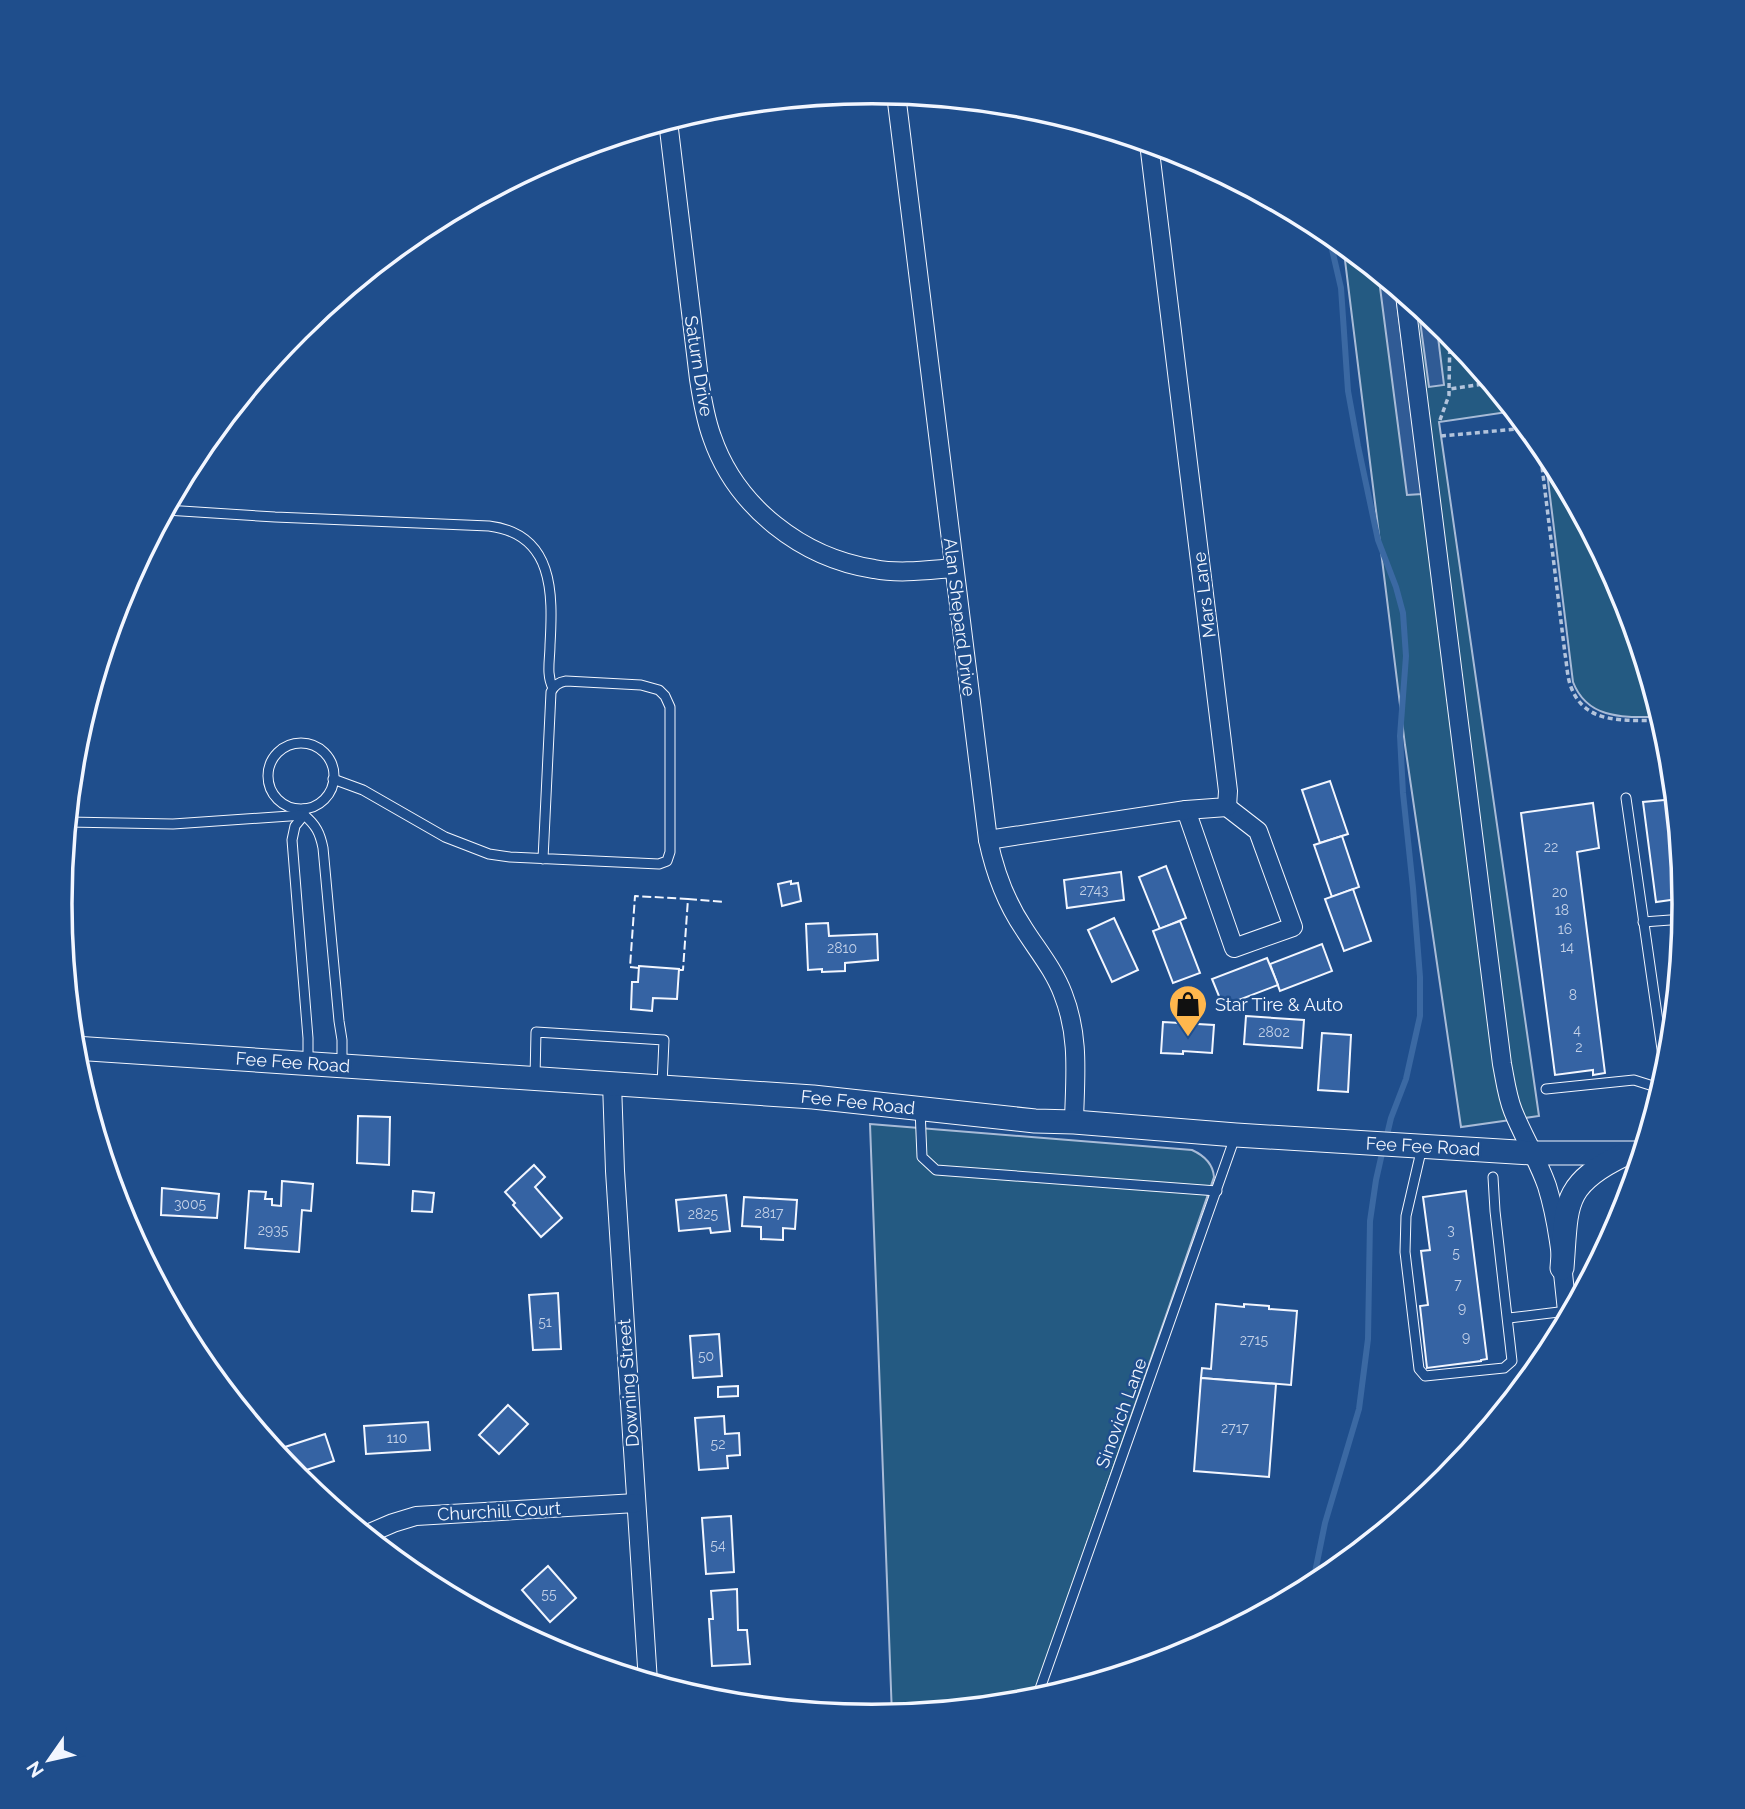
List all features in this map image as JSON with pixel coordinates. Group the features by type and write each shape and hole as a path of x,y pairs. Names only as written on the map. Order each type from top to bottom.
{"street":[{"name":"Alan Shepard Drive","path":"897,104 988,840 1005,898 1058,981 1070,1014 1076,1052 1074,1122"},
{"name":"Saturn Drive","path":"669,130 705,416 712,438 734,479 768,520 811,550 832,559 875,570 954,568"},
{"name":"Mars Lane","path":"1150,154 1228,791 1227,807"},
{"path":"1407,308 1502,1063 1513,1112 1546,1185 1554,1216 1566,1305"},
{"path":"988,840 1186,810 1227,807 1258,831 1293,927 1234,948 1186,810"},
{"name":"Fee Fee Road","path":"85,1049 813,1097 1035,1121 1236,1135 1532,1153 1634,1153"},
{"name":"Downing Street","path":"612,1083 614,1158 647,1673"},
{"path":"1562,1268 1568,1206 1575,1188 1591,1173 1634,1153"},
{"name":"Churchill Court","path":"374,1531 416,1516 636,1503"}],"lane":[{"path":"175,511 489,526 512,531 533,547 547,573 551,602 549,671 553,688"},
{"path":"333,779 363,790 444,837 489,854 542,859 659,864 667,860 670,852 670,707 659,690 641,685 566,681 553,688 542,859"},
{"path":"76,822 173,824 304,812 324,799 331,790 333,768 321,750 301,743 281,750 269,767 268,778 276,797 284,805 304,812 315,824 320,835 342,1040 342,1065"},
{"path":"1626,798 1661,1042"},
{"path":"304,812 295,826 292,840 308,1062"},
{"path":"1643,922 1673,920"},
{"path":"535,1078 536,1032 664,1040 662,1087"},
{"path":"1546,1088 1634,1080 1652,1086"},
{"path":"920,1108 922,1157 936,1170 1217,1191"},
{"name":"Sinovich Lane","path":"1041,1687 1236,1135"},
{"path":"1419,1146 1406,1216 1405,1251 1419,1369 1425,1376 1504,1367 1512,1361 1493,1177"},
{"path":"1508,1318 1559,1315"}],"path":[{"path":"1450,350 1449,389 1481,384"},
{"path":"1436,436 1516,429"},
{"path":"1542,466 1571,688 1587,710 1601,718 1652,720"}],"shaded area":[{"path":"1345,258 1400,302 1439,338 1504,412 1439,422 1539,1116 1461,1127 1405,745"},
{"path":"1380,285 1397,299 1422,494 1407,495"},
{"path":"1420,320 1438,337 1444,385 1429,387"},
{"path":"1547,475 1591,550 1612,598 1631,647 1651,717 1622,716 1598,710 1588,704 1573,682"},
{"path":"870,1124 1192,1150 1200,1154 1212,1168 1214,1177 1037,1688 925,1704 892,1705"}],"building":[{"path":"1330,781 1348,834 1320,843 1302,790"},
{"path":"1666,800 1672,852 1673,900 1656,902 1643,802"},
{"path":"1593,803 1599,848 1577,852 1605,1073 1593,1075 1593,1070 1555,1075 1521,813"},
{"path":"1342,836 1359,887 1332,897 1314,845"},
{"path":"1166,866 1186,918 1160,929 1139,877"},
{"path":"1121,872 1124,900 1067,908 1064,880"},
{"path":"791,881 791,884 798,883 801,901 782,906 778,884"},
{"path":"1353,889 1371,941 1344,951 1325,899"},
{"path":"1114,918 1138,970 1112,982 1088,930"},
{"path":"1180,921 1200,973 1173,983 1153,931"},
{"path":"828,923 829,936 877,934 878,960 845,963 845,971 808,970 806,924"},
{"path":"1322,944 1332,971 1280,991 1270,964"},
{"path":"1267,958 1278,985 1223,1006 1212,979"},
{"path":"639,966 679,969 677,999 653,998 652,1011 631,1009 632,982 638,982"},
{"path":"1246,1016 1304,1020 1302,1048 1244,1044"},
{"name":"Star Tire & Auto","path":"1163,1022 1214,1025 1212,1053 1161,1053"},
{"path":"1322,1033 1351,1035 1348,1092 1318,1090"},
{"path":"358,1116 390,1117 389,1165 357,1163"},
{"path":"534,1165 545,1177 535,1187 562,1218 541,1237 505,1192"},
{"path":"282,1181 313,1184 311,1211 302,1210 299,1252 245,1248 249,1191 266,1192 265,1199 272,1199 272,1205 281,1206"},
{"path":"162,1188 219,1194 217,1218 161,1215"},
{"path":"413,1191 434,1193 432,1212 412,1211"},
{"path":"1466,1191 1487,1359 1427,1368 1420,1306 1428,1305 1421,1251 1430,1250 1423,1197"},
{"path":"726,1195 730,1231 711,1233 710,1228 679,1231 676,1200"},
{"path":"744,1197 797,1200 795,1229 783,1228 783,1240 761,1239 761,1227 742,1226"},
{"path":"558,1293 561,1349 533,1350 529,1295"},
{"path":"1216,1304 1269,1306 1269,1309 1297,1311 1291,1385 1201,1378 1202,1368 1211,1369"},
{"path":"719,1334 722,1376 693,1378 690,1336"},
{"path":"1201,1378 1276,1384 1269,1477 1194,1471"},
{"path":"738,1386 738,1396 718,1397 718,1387"},
{"path":"508,1405 528,1424 499,1454 479,1435"},
{"path":"724,1416 725,1434 739,1433 740,1455 727,1456 728,1468 699,1470 695,1418"},
{"path":"428,1422 430,1450 366,1454 364,1426"},
{"path":"325,1434 334,1461 305,1470 285,1447"},
{"path":"731,1516 734,1572 706,1574 702,1518"},
{"path":"548,1566 576,1598 550,1622 522,1590"},
{"path":"737,1589 738,1630 747,1630 750,1664 712,1666 709,1619 713,1619 711,1591"}],"waterway":[{"path":"1332,250 1341,288 1348,391 1358,446 1378,540 1403,613 1406,656 1400,736 1420,977 1420,1016 1406,1079 1386,1139"},
{"path":"1315,1571 1325,1523 1359,1409 1368,1339 1370,1221 1383,1149"}],"fence":[{"path":"639,968 630,967 635,896 688,899 683,970 679,970"},
{"path":"688,899 724,902"}],"place":[{"name":"Star Tire & Auto","path":"1188,1038"}]}
